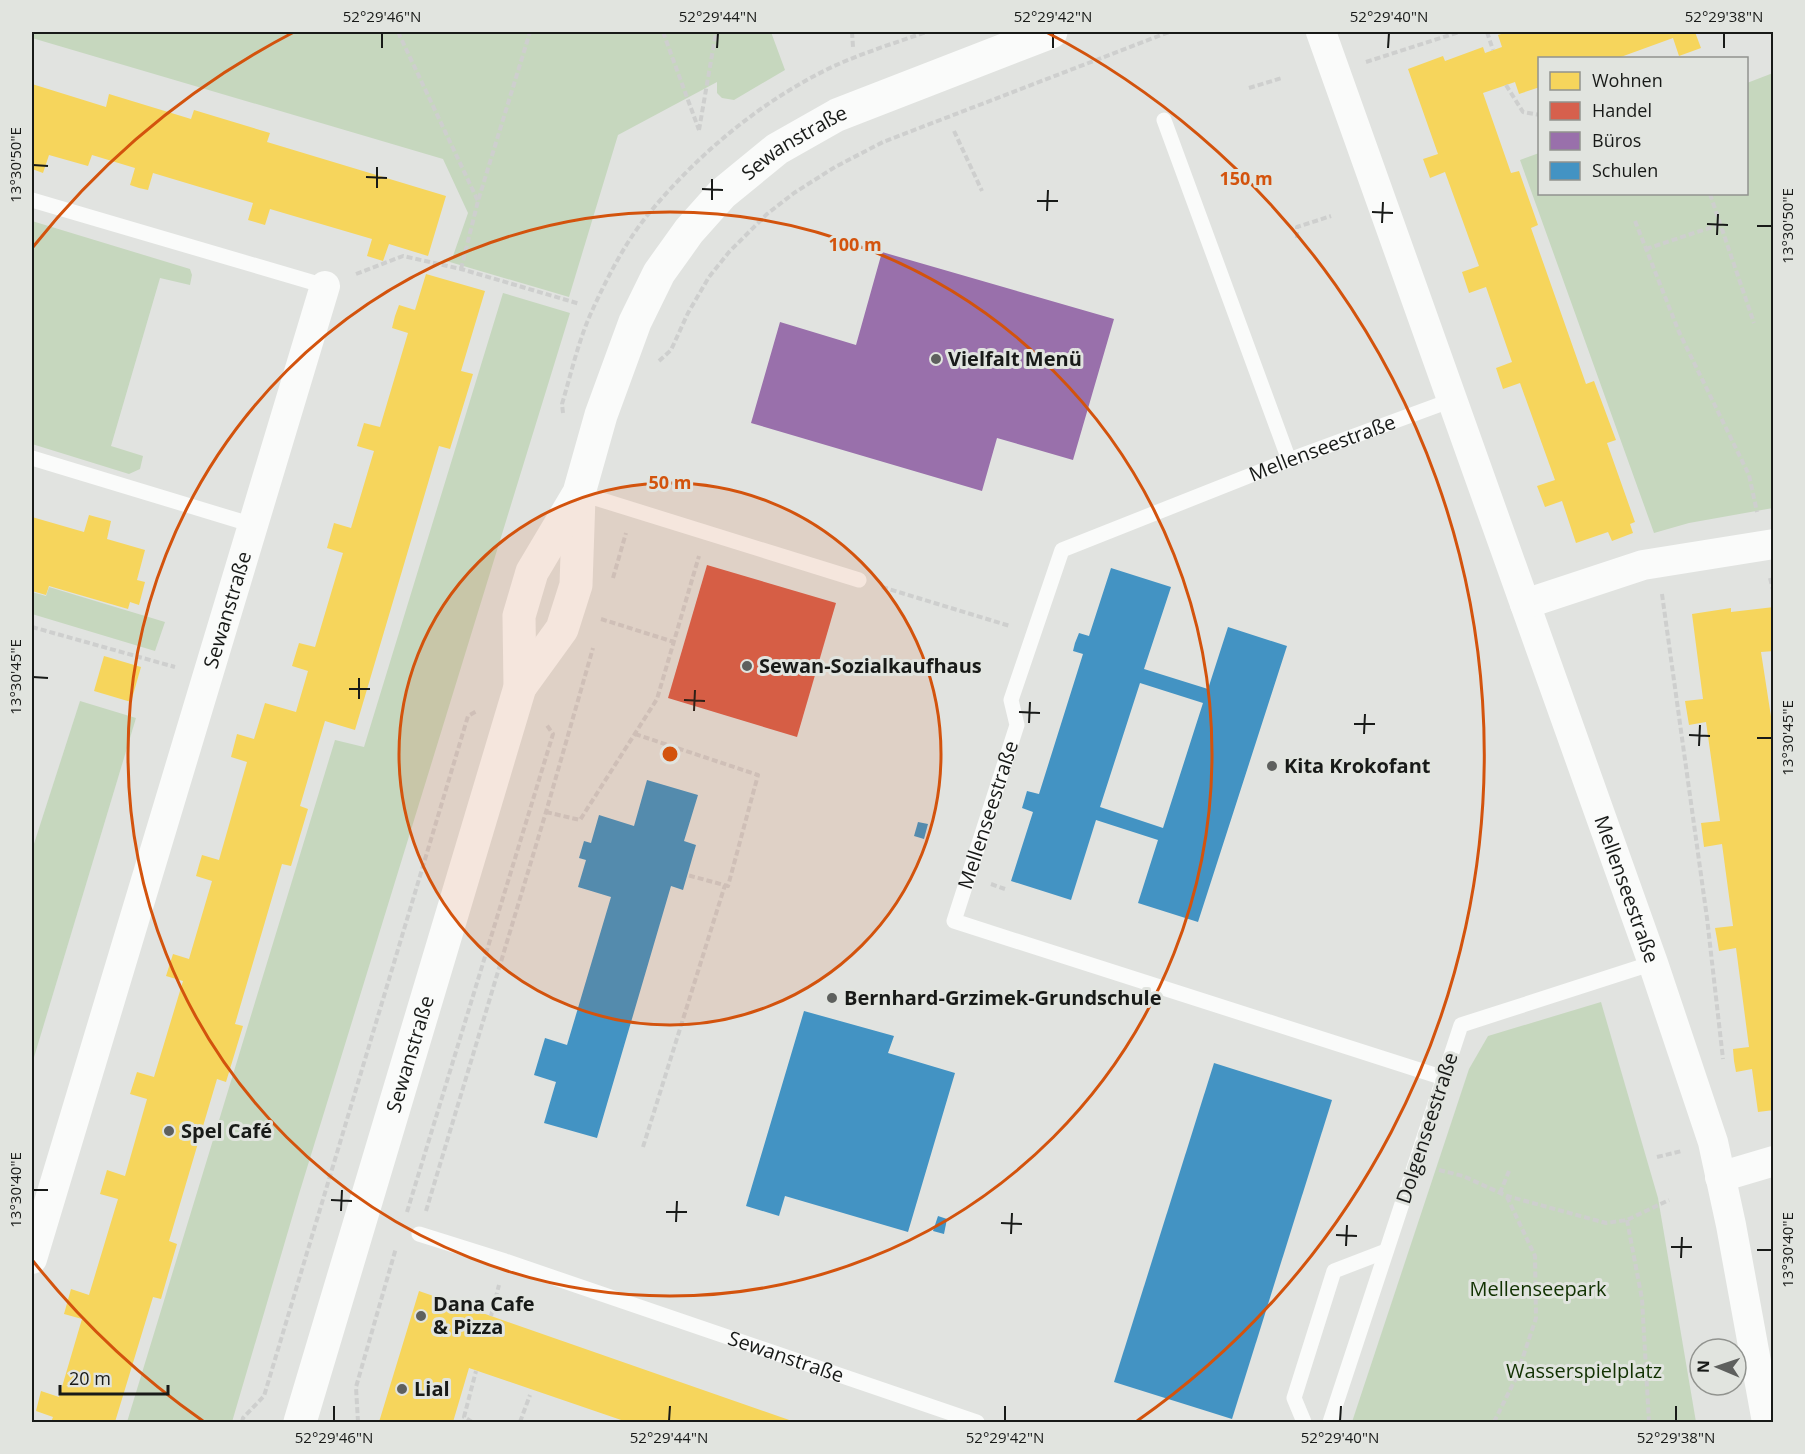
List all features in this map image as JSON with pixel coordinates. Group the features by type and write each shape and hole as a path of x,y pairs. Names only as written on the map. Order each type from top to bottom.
{"street":[{"name":"Sewanstraße","path":"520,687 562,628 574,593 579,493 601,415 635,322 659,273 689,231 722,194 777,149 837,115 1008,39 1051,32"},
{"name":"Mellenseestraße","path":"1321,32 1653,963 1713,1142 1767,1422"},
{"name":"Sewanstraße","path":"33,1251 325,286"},
{"name":"Sewanstraße","path":"300,1422 520,687 519,616 532,572 579,493"},
{"path":"1525,604 1643,565 1769,544"},
{"path":"1720,1177 1773,1161"}],"lane":[{"path":"1164,120 1290,460"},
{"path":"32,200 325,286"},
{"name":"Mellenseestraße","path":"1444,1078 954,921 1017,725 1011,700 1062,550 1290,460 1452,400"},
{"name":"Sewanstraße","path":"32,458 253,525"},
{"path":"579,493 859,579"},
{"name":"Dolgenseestraße","path":"1330,1422 1461,1025 1653,963"},
{"name":"Sewanstraße","path":"419,1234 505,1261 977,1422"},
{"path":"1304,1422 1294,1398 1334,1271 1386,1251"}],"path":[{"path":"398,32 478,201"},
{"path":"461,269 478,201 530,32"},
{"path":"663,32 699,130 716,32"},
{"path":"852,32 853,47"},
{"path":"654,366 671,350 688,313 709,277 729,252 767,214 794,193 835,167 883,142 1169,32"},
{"path":"1361,64 1459,32"},
{"path":"1487,32 1493,50"},
{"path":"1249,88 1282,78"},
{"path":"1506,85 1523,112 1538,115"},
{"path":"954,131 982,191"},
{"path":"1710,195 1754,323"},
{"path":"1297,238 1297,227 1331,216"},
{"path":"1635,221 1679,332 1749,475 1769,544"},
{"path":"1646,249 1720,224"},
{"path":"325,286 403,256 461,269 580,304"},
{"path":"611,586 633,509"},
{"path":"546,812 580,820 657,699 706,532"},
{"path":"1658,562 1707,918"},
{"path":"859,579 1033,634"},
{"path":"598,630 604,608"},
{"path":"601,619 674,642"},
{"path":"32,627 207,676"},
{"path":"419,1234 595,642"},
{"path":"242,1422 243,1418 264,1396 468,716 520,687 553,734 405,1218"},
{"path":"635,734 758,775 728,886 687,875"},
{"path":"643,1147 725,885"},
{"path":"1415,1163 1463,1176 1507,1196 1606,1223 1627,1220 1669,1200"},
{"path":"1500,1193 1509,1171"},
{"path":"1494,1422 1516,1378 1536,1318 1535,1256 1507,1196"},
{"path":"1627,1220 1642,1299 1649,1422"},
{"path":"358,1422 356,1387 399,1240"},
{"path":"472,1422 464,1417 476,1371"},
{"path":"520,1422 530,1395"}],"green space":[{"path":"32,32 771,32 785,70 734,100 722,98 717,93 717,82 618,135 569,297 443,260 453,256 468,213 443,159 32,38"},
{"path":"1773,73 1773,508 1689,523 1654,533 1520,160 1538,153 1538,195 1748,195 1748,83"},
{"path":"32,221 190,269 192,275 190,285 160,278 111,446 143,456 140,469 129,474 32,444"},
{"path":"503,293 570,313 299,1194 232,1422 127,1422 335,740 364,747"},
{"path":"49,587 165,622 155,651 32,614 32,592 46,596"},
{"path":"80,701 136,718 32,1064 32,850"},
{"name":"Mellenseepark","path":"1601,1002 1658,1198 1688,1375 1688,1397 1692,1397 1696,1422 1352,1422 1469,1069 1488,1036"}],"building: Wohnen":[{"path":"1507,32 1695,32 1701,48 1679,56 1673,38 1621,57 1538,57 1538,88 1519,94 1515,82 1483,93 1511,173 1519,171 1538,225 1531,228 1586,384 1594,381 1616,440 1607,443 1635,522 1630,524 1633,533 1612,541 1608,532 1576,543 1562,501 1545,507 1537,486 1555,480 1520,383 1503,389 1496,368 1512,362 1486,287 1469,293 1462,272 1479,266 1445,172 1430,178 1423,159 1438,154 1408,69 1443,56 1445,61 1483,47 1485,53 1502,47 1498,35"},
{"path":"32,84 106,107 109,94 191,119 194,110 270,133 267,142 446,196 428,256 389,244 383,261 367,256 372,239 270,209 265,225 248,220 253,203 153,173 148,190 139,188 130,185 135,168 92,155 88,166 49,155 43,173 32,169"},
{"path":"426,274 485,291 461,371 473,374 450,449 439,446 355,730 325,721 300,806 308,809 291,866 282,864 235,1024 243,1026 226,1082 217,1079 169,1241 177,1244 161,1299 153,1297 115,1422 51,1422 53,1417 36,1411 41,1391 59,1397 82,1319 64,1314 71,1289 89,1295 118,1199 100,1194 107,1170 125,1176 147,1099 130,1094 137,1072 154,1077 183,981 166,976 173,954 189,959 212,881 196,876 199,865 202,855 219,860 247,762 231,757 237,734 254,739 265,703 296,712 308,671 292,666 299,643 315,647 343,553 327,548 334,523 351,528 374,451 357,446 364,423 380,427 408,333 392,328 395,316 399,305 415,310"},
{"path":"89,515 111,521 107,539 145,550 137,580 145,582 139,605 130,602 128,609 49,586 46,595 32,591 32,517 84,532"},
{"path":"1774,607 1774,651 1761,652 1774,736 1774,1110 1758,1112 1752,1069 1736,1072 1734,1061 1733,1049 1749,1047 1736,948 1719,951 1715,928 1733,926 1722,844 1704,847 1701,823 1720,821 1706,722 1689,725 1685,701 1703,699 1692,614 1731,608 1731,612"},
{"path":"104,656 141,667 131,702 94,691"},
{"path":"419,1291 795,1422 627,1422 469,1368 453,1422 379,1422"}],"building: Handel":[{"name":"Sewan-Sozialkaufhaus","path":"707,565 836,603 797,737 668,698"}],"building: Büros":[{"name":"Vielfalt Menü","path":"882,252 1114,319 1073,460 997,438 982,491 751,423 780,322 856,345"}],"building: Schulen":[{"path":"1111,568 1171,587 1144,669 1208,689 1228,627 1287,646 1198,922 1138,903 1158,840 1096,820 1071,900 1011,881 1033,812 1022,808 1027,791 1039,794 1083,654 1073,651 1075,643 1079,633 1089,636","holes":["1140,683 1203,703 1163,828 1100,807"]},
{"path":"647,780 698,795 684,841 696,845 683,890 671,886 597,1138 544,1123 556,1082 534,1075 545,1038 567,1045 611,897 578,887 586,860 579,858 584,841 591,843 599,815 634,826"},
{"path":"918,822 928,824 924,839 914,836"},
{"path":"804,1011 894,1036 888,1053 955,1073 908,1232 785,1196 779,1216 746,1206"},
{"path":"1214,1063 1332,1100 1232,1419 1114,1382"},
{"path":"938,1216 947,1219 944,1234 933,1231"}],"place":[{"name":"Vielfalt Menü","path":"936,359"},
{"name":"Sewan-Sozialkaufhaus","path":"747,666"},
{"name":"Kita Krokofant","path":"1272,766"},
{"name":"Bernhard-Grzimek-Grundschule","path":"832,998"},
{"name":"Spel Café","path":"169,1131"},
{"name":"Dana Cafe & Pizza","path":"421,1316"},
{"name":"Lial","path":"402,1389"}],"park label":[{"name":"Wasserspielplatz","path":"1584,1371"}]}
